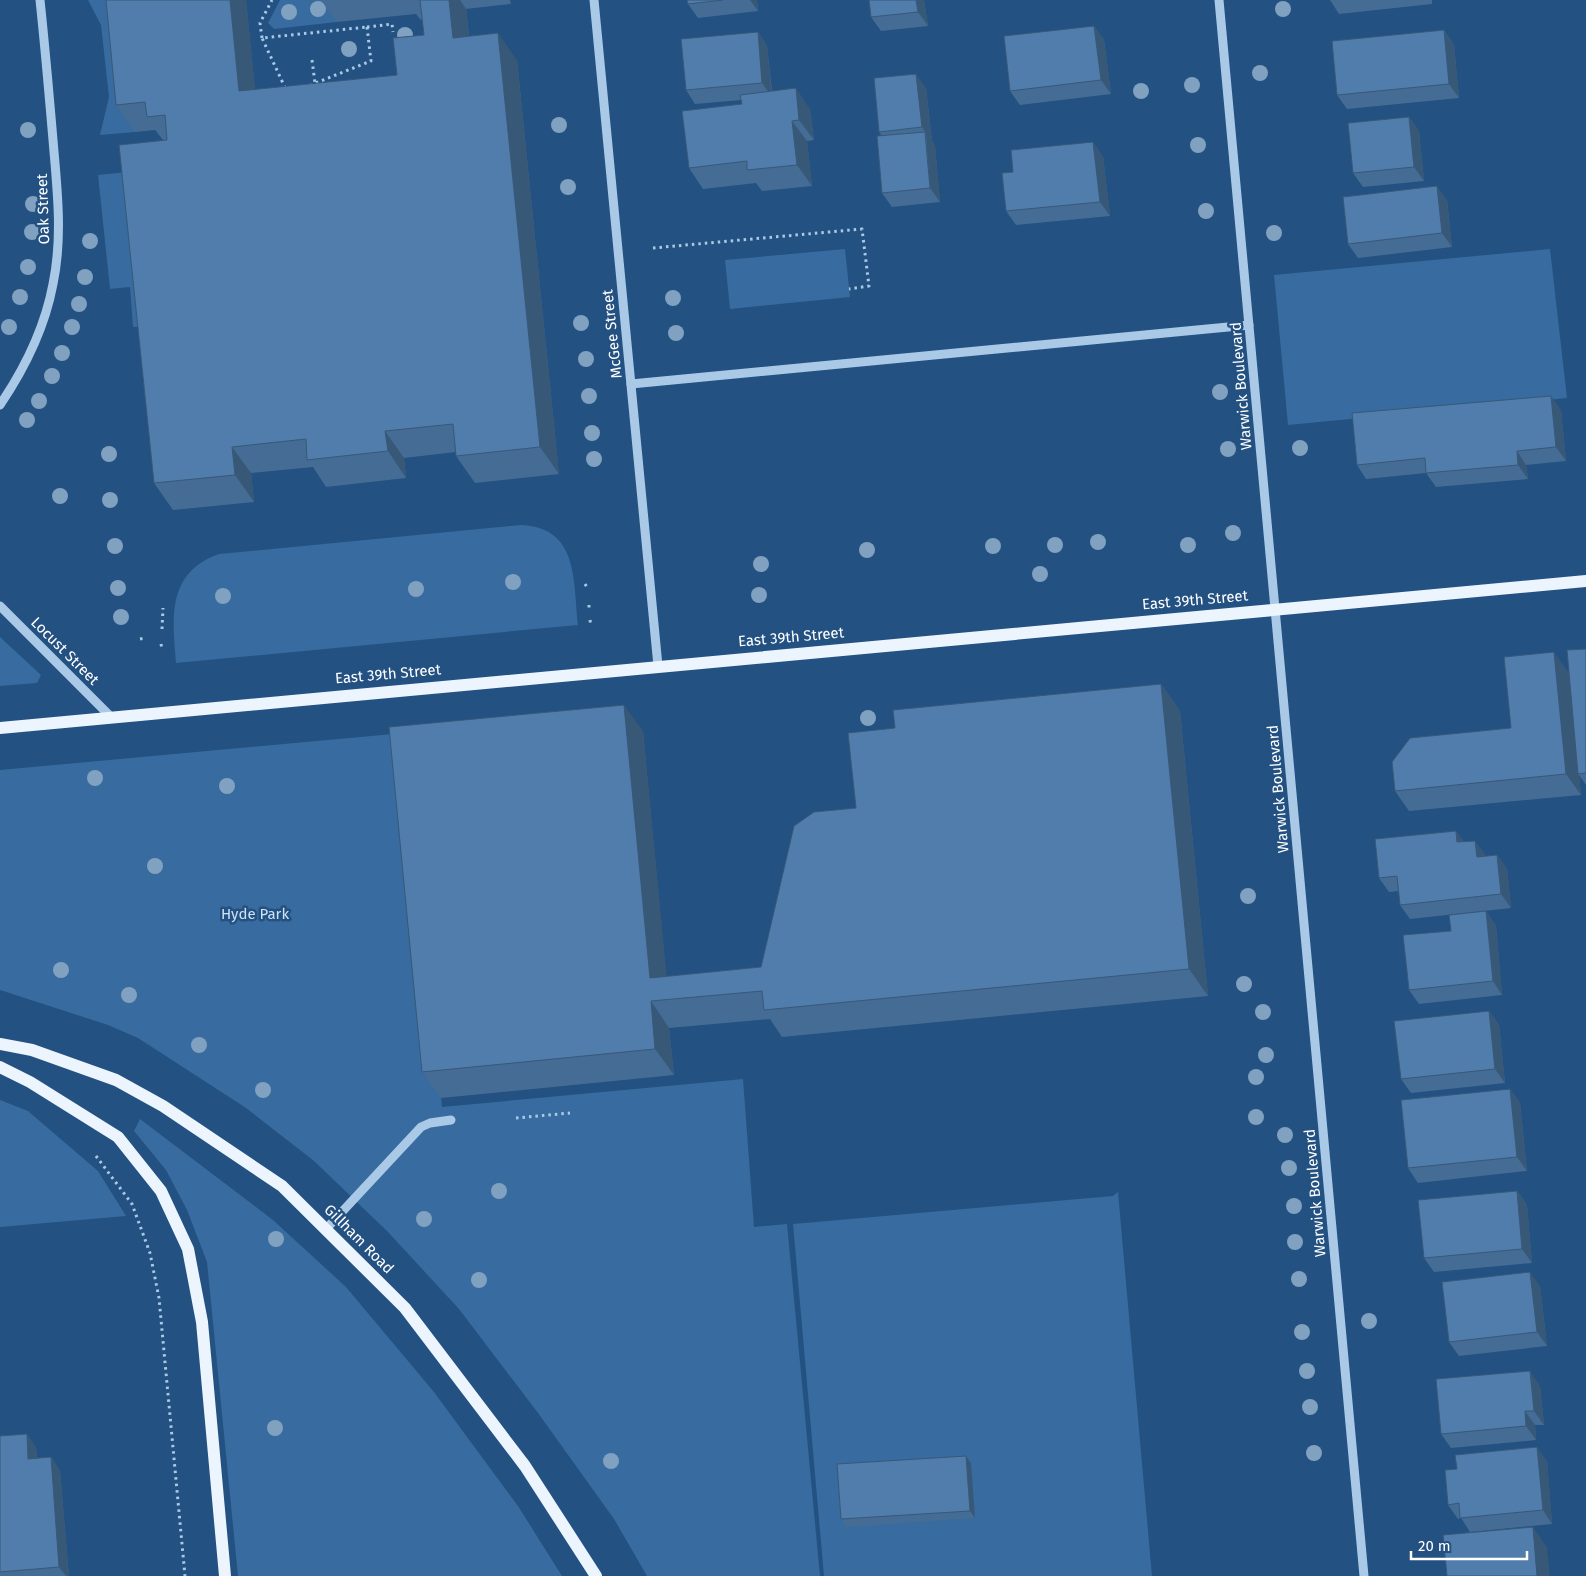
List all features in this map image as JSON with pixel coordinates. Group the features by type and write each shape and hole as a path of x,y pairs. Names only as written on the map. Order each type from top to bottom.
{"main road":[{"name":"East 39th Street","path":"0,728 110,716 1586,581"},
{"name":"Gillham Road","path":"0,1044 32,1050 116,1080 164,1106 282,1186 405,1308 525,1466 596,1576"},
{"path":"0,1068 30,1082 118,1137 161,1191 188,1249 202,1322 225,1576"}],"street":[{"name":"Oak Street","path":"0,405 14,384 33,347 51,294 58,252 59,216 40,0"},
{"name":"McGee Street","path":"594,0 658,666"},
{"name":"Warwick Boulevard","path":"1220,0 1364,1576"},
{"path":"631,384 1249,325"},
{"name":"Locust Street","path":"0,606 110,716"},
{"path":"326,1229 421,1127 430,1123 451,1120"}],"path":[{"path":"272,0 260,23 262,38 288,94 371,61 367,27"},
{"path":"262,38 392,24 393,32"},
{"path":"312,60 315,83"},
{"path":"653,248 862,229 869,286 849,289"},
{"path":"589,605 589,610"},
{"path":"162,629 163,608"},
{"path":"590,620 591,626"},
{"path":"140,639 146,638"},
{"path":"161,644 162,649"},
{"path":"516,1118 570,1113"},
{"path":"93,1153 132,1204 150,1253 159,1298 184,1576"}],"green space":[{"path":"88,0 122,0 135,132 100,135 109,97 101,25"},
{"path":"280,0 334,0 337,22 274,29 268,23"},
{"path":"138,171 154,326 133,327 130,287 110,289 98,175"},
{"path":"845,249 850,297 730,309 725,260"},
{"path":"1550,249 1567,398 1288,425 1274,275"},
{"path":"520,525 539,528 553,535 563,546 573,574 578,625 176,663 174,613 176,598 181,584 190,572 202,562 219,554"},
{"path":"0,637 41,675 37,683 0,686"},
{"name":"Hyde Park","path":"404,733 442,1107 743,1079 754,1227 787,1224 820,1576 647,1576 614,1519 538,1413 459,1309 387,1231 314,1161 246,1108 138,1038 108,1025 0,990 0,770"},
{"path":"0,1100 28,1111 98,1171 126,1216 0,1227"},
{"path":"140,1119 273,1220 346,1287 434,1392 518,1506 562,1576 238,1576 207,1262 187,1210 166,1170 134,1131"},
{"path":"1118,1192 1152,1576 824,1576 793,1224 1113,1196"}],"building":[{"path":"106,0 230,0 239,91 397,75 393,38 424,35 420,0 449,0 453,38 498,33 540,447 456,456 453,424 385,431 388,451 307,460 306,439 232,447 235,475 154,483 119,145 167,140 165,115 147,117 145,102 116,105"},
{"path":"687,0 723,0 688,4"},
{"path":"869,0 916,0 918,12 871,17"},
{"path":"1094,26 1101,80 1010,91 1004,36"},
{"path":"1444,30 1449,84 1337,95 1332,41"},
{"path":"758,32 762,83 686,90 681,39"},
{"path":"916,74 922,127 879,132 874,78"},
{"path":"796,88 799,120 792,121 797,165 747,170 747,161 689,168 682,111 742,104 740,95"},
{"path":"1409,117 1414,167 1353,173 1348,123"},
{"path":"925,132 930,188 882,193 877,136"},
{"path":"1093,142 1100,202 1006,211 1002,173 1013,172 1011,150"},
{"path":"1437,186 1442,233 1348,244 1343,197"},
{"path":"1551,396 1556,447 1517,451 1518,465 1426,473 1425,458 1357,465 1352,413"},
{"path":"1586,649 1586,773 1578,774 1567,650"},
{"path":"1554,652 1566,774 1395,791 1392,762 1410,738 1511,728 1504,657"},
{"path":"1161,684 1189,969 764,1010 762,991 651,1001 655,1049 422,1072 389,727 624,705 650,978 761,967 794,826 814,812 856,808 848,733 895,728 893,710"},
{"path":"1456,831 1457,842 1475,841 1477,857 1497,855 1501,894 1400,905 1397,876 1379,878 1375,839"},
{"path":"1486,911 1493,981 1409,990 1403,935 1451,931 1449,915"},
{"path":"1489,1011 1495,1069 1401,1079 1394,1021"},
{"path":"1510,1089 1517,1157 1408,1168 1401,1100"},
{"path":"1517,1191 1522,1249 1424,1258 1418,1200"},
{"path":"1530,1272 1537,1332 1449,1342 1442,1282"},
{"path":"1530,1371 1534,1411 1525,1411 1526,1426 1441,1434 1436,1379"},
{"path":"27,1434 28,1459 51,1457 59,1567 0,1572 0,1436"},
{"path":"1537,1447 1543,1510 1460,1518 1459,1503 1448,1505 1445,1470 1457,1469 1455,1455"},
{"path":"966,1456 970,1511 841,1519 837,1464"},
{"path":"1533,1527 1537,1576 1447,1576 1443,1535"}]}
